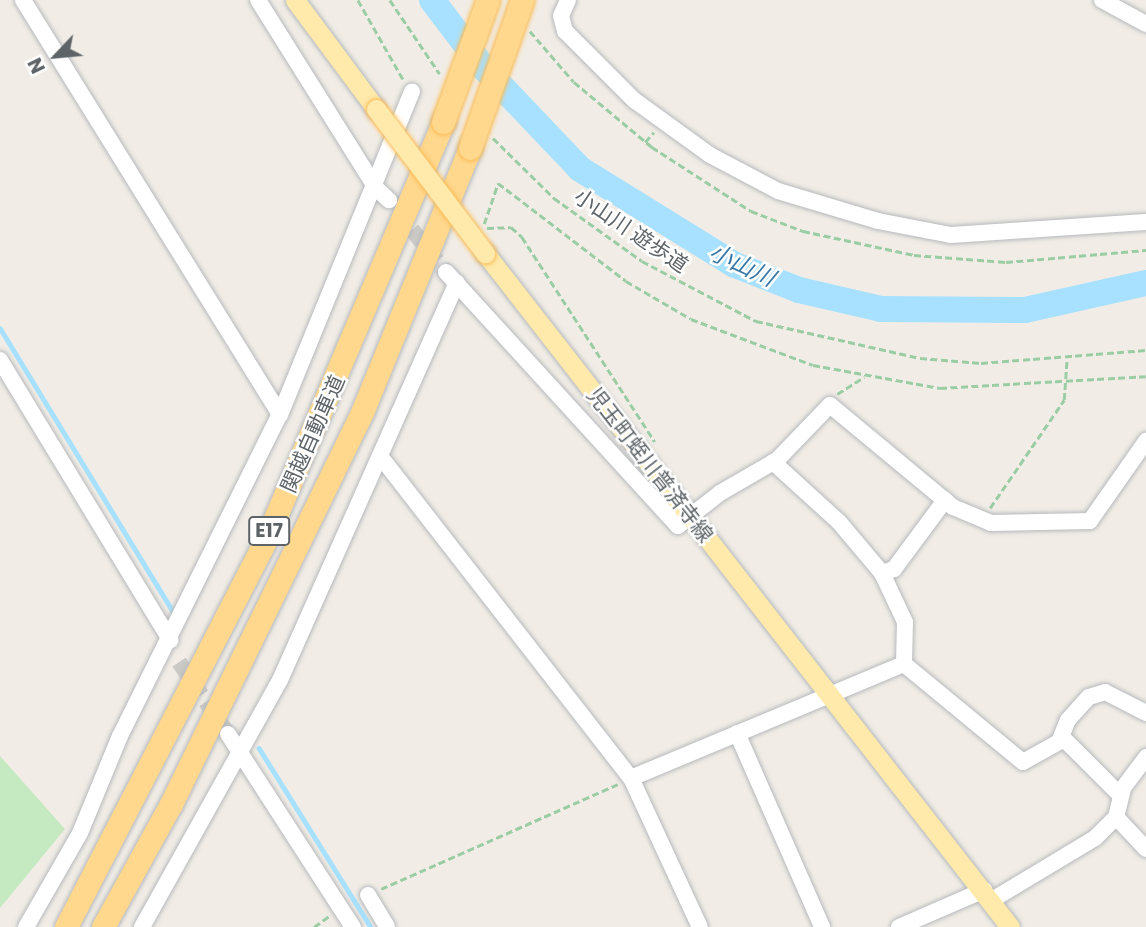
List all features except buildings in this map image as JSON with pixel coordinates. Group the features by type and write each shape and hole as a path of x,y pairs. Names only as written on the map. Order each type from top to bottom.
{"highway":[{"name":"関越自動車道","path":"66,927 268,535 443,122 488,0"},
{"name":"関越自動車道","path":"103,927 177,792 357,421 470,148 522,0"}],"main road":[{"name":"児玉町蛭川普済寺線","path":"295,0 485,253 988,895 1010,927"}],"street":[{"path":"23,0 280,415"},
{"path":"258,0 376,188 389,200"},
{"path":"1102,0 1146,24"},
{"path":"566,5 565,31 634,100 741,173 797,198 951,235 1146,222"},
{"path":"26,927 80,833 120,736 280,415 376,188 412,92"},
{"path":"142,927 243,753 380,456 452,278 678,526 692,520 720,493 773,462 830,405 945,500 983,519 1090,521 1146,441"},
{"path":"0,360 166,647 179,662"},
{"path":"380,456 631,778 700,927"},
{"path":"773,462 839,522 882,573 907,630 900,648 904,664 1023,762 1062,737 1079,705 1105,692 1146,713"},
{"path":"882,573 894,569 945,500"},
{"path":"631,778 904,664"},
{"path":"737,733 822,927"},
{"path":"229,734 353,927"},
{"path":"1062,737 1121,796"},
{"path":"899,927 988,895 1095,838 1116,817 1121,796 1146,757"},
{"path":"1116,817 1146,849"},
{"path":"368,895 387,927"}],"path":[{"path":"358,0 412,92"},
{"path":"390,0 442,77"},
{"name":"小山川 遊歩道","path":"490,135 554,198 642,261 756,321 920,358 981,363 1146,349"},
{"path":"645,142 652,135"},
{"path":"659,448 522,237 511,227 482,228 498,183 626,281 691,319 813,365 940,388 1069,383 1146,376"},
{"path":"983,519 1064,400 1069,383 1067,357"},
{"path":"830,405 865,376"},
{"path":"368,895 631,778"}],"green space":[{"path":"0,756 65,829 0,908"}],"waterway":[{"name":"小山川","path":"432,0 483,67 580,169 735,265 799,290 881,309 1025,310 1146,283"},
{"path":"0,328 174,613"},
{"path":"259,748 371,927"}],"tunnel":[{"path":"397,211 446,272"},
{"path":"179,662 228,734"}]}
